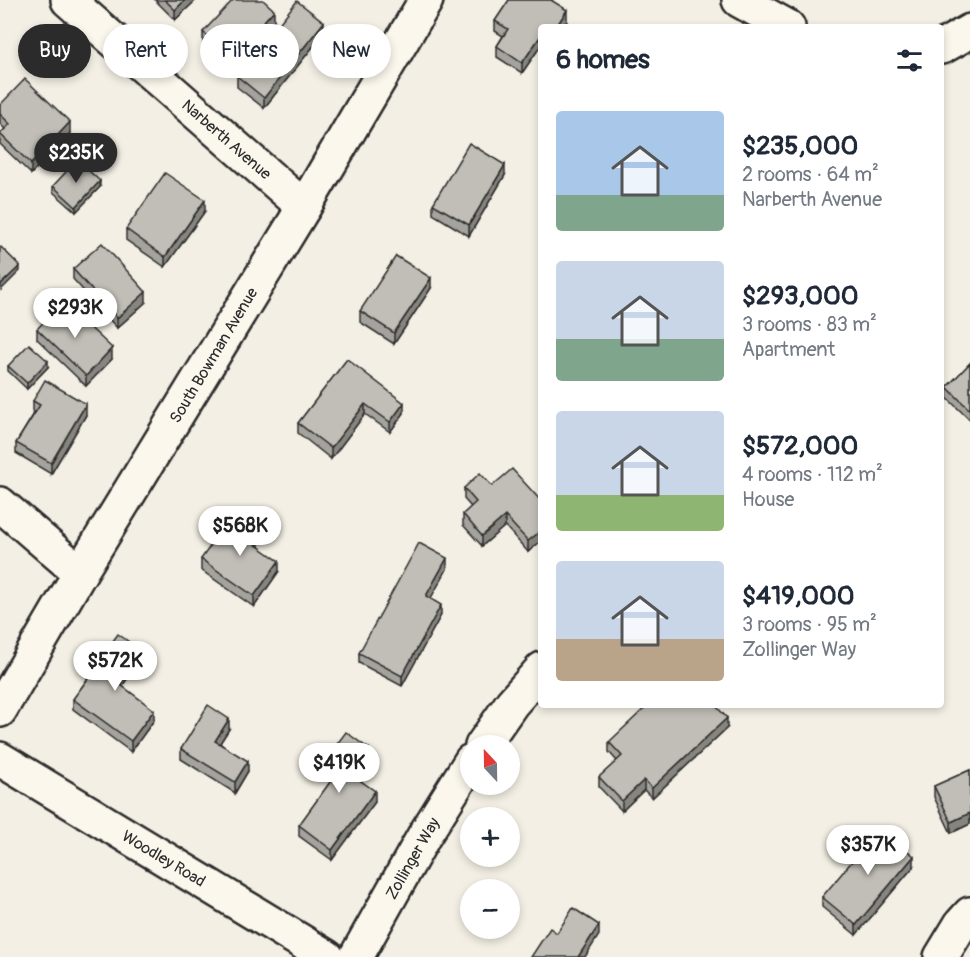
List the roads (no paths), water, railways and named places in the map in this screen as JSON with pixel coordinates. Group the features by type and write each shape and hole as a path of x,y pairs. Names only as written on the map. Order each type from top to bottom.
{"street":[{"name":"Narberth Avenue","path":"68,0 304,207"},
{"name":"South Bowman Avenue","path":"0,710 80,573 304,207 426,0"},
{"path":"739,0 783,24"},
{"path":"944,46 970,31"},
{"path":"0,504 80,573"},
{"path":"490,735 512,703 538,674"},
{"name":"Woodley Road","path":"0,759 327,957"},
{"name":"Zollinger Way","path":"356,957 424,836 460,779"},
{"path":"941,957 961,924 970,914"}]}
